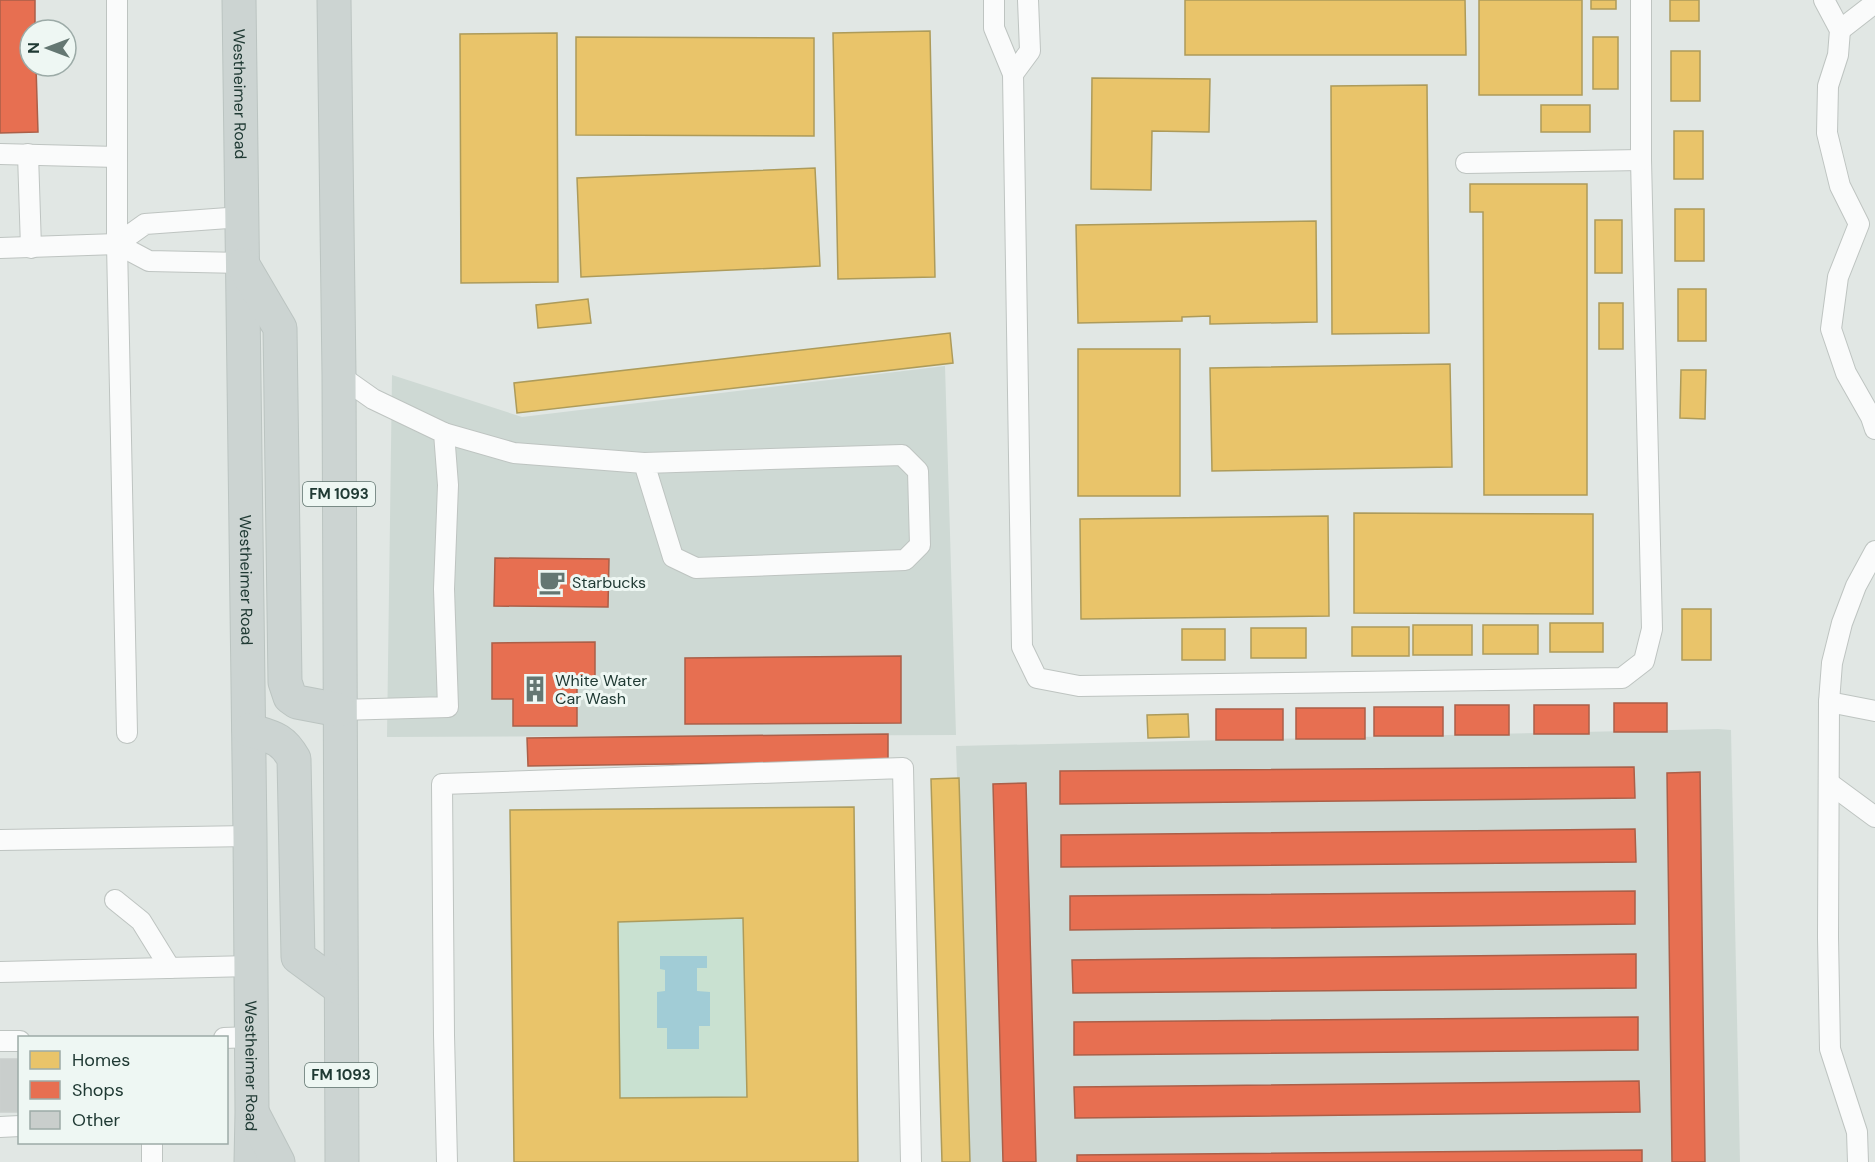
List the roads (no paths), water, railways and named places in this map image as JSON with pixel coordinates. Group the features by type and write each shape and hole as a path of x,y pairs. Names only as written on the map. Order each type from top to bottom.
{"main road":[{"name":"Westheimer Road","path":"239,0 251,966 238,1037 252,1112 251,1162"},
{"name":"FM 1093","path":"334,0 339,375 342,1162"},
{"path":"243,263 279,328 285,682 290,697 297,702 339,710"},
{"path":"249,730 278,739 288,747 294,759 298,957 340,988"},
{"path":"252,1112 278,1162"}],"lane":[{"path":"117,0 117,243 127,733"},
{"path":"994,0 994,28 1013,74 1022,647 1037,678 1079,686 1622,678 1644,661 1652,629 1641,160 1641,0"},
{"path":"1013,74 1030,51 1028,0"},
{"path":"1824,0 1840,30 1838,55 1828,86 1827,133 1840,186 1859,224 1838,277 1831,329 1846,373 1871,417 1875,429"},
{"path":"1840,30 1871,6 1874,0"},
{"path":"0,154 117,156"},
{"path":"28,154 31,248"},
{"path":"1466,163 1641,160"},
{"path":"0,248 117,243 145,224 242,217"},
{"path":"117,243 149,261 243,263"},
{"path":"339,375 373,399 444,433 514,453 644,463 902,455 918,471 920,545 905,560 696,568 673,557 644,463"},
{"path":"339,710 448,707 444,589 448,485 444,433"},
{"path":"1858,1162 1857,1132 1830,1049 1829,702 1832,663 1842,623 1856,586 1875,551"},
{"path":"1829,702 1875,711"},
{"path":"447,1162 442,784 903,768 911,1162"},
{"path":"1829,783 1875,817"},
{"path":"0,840 250,836"},
{"path":"116,900 141,921 170,968"},
{"path":"0,972 251,966"},
{"path":"0,1041 18,1041"},
{"path":"0,1127 18,1126"},
{"path":"153,1144 153,1162"}],"water":[{"path":"660,956 707,956 707,968 697,968 697,991 710,992 710,1026 699,1026 699,1049 667,1049 667,1028 657,1028 657,992 665,991 665,970 660,969"}],"place":[{"name":"Starbucks","path":"552,582"},
{"name":"White Water Car Wash","path":"535,689"}]}
